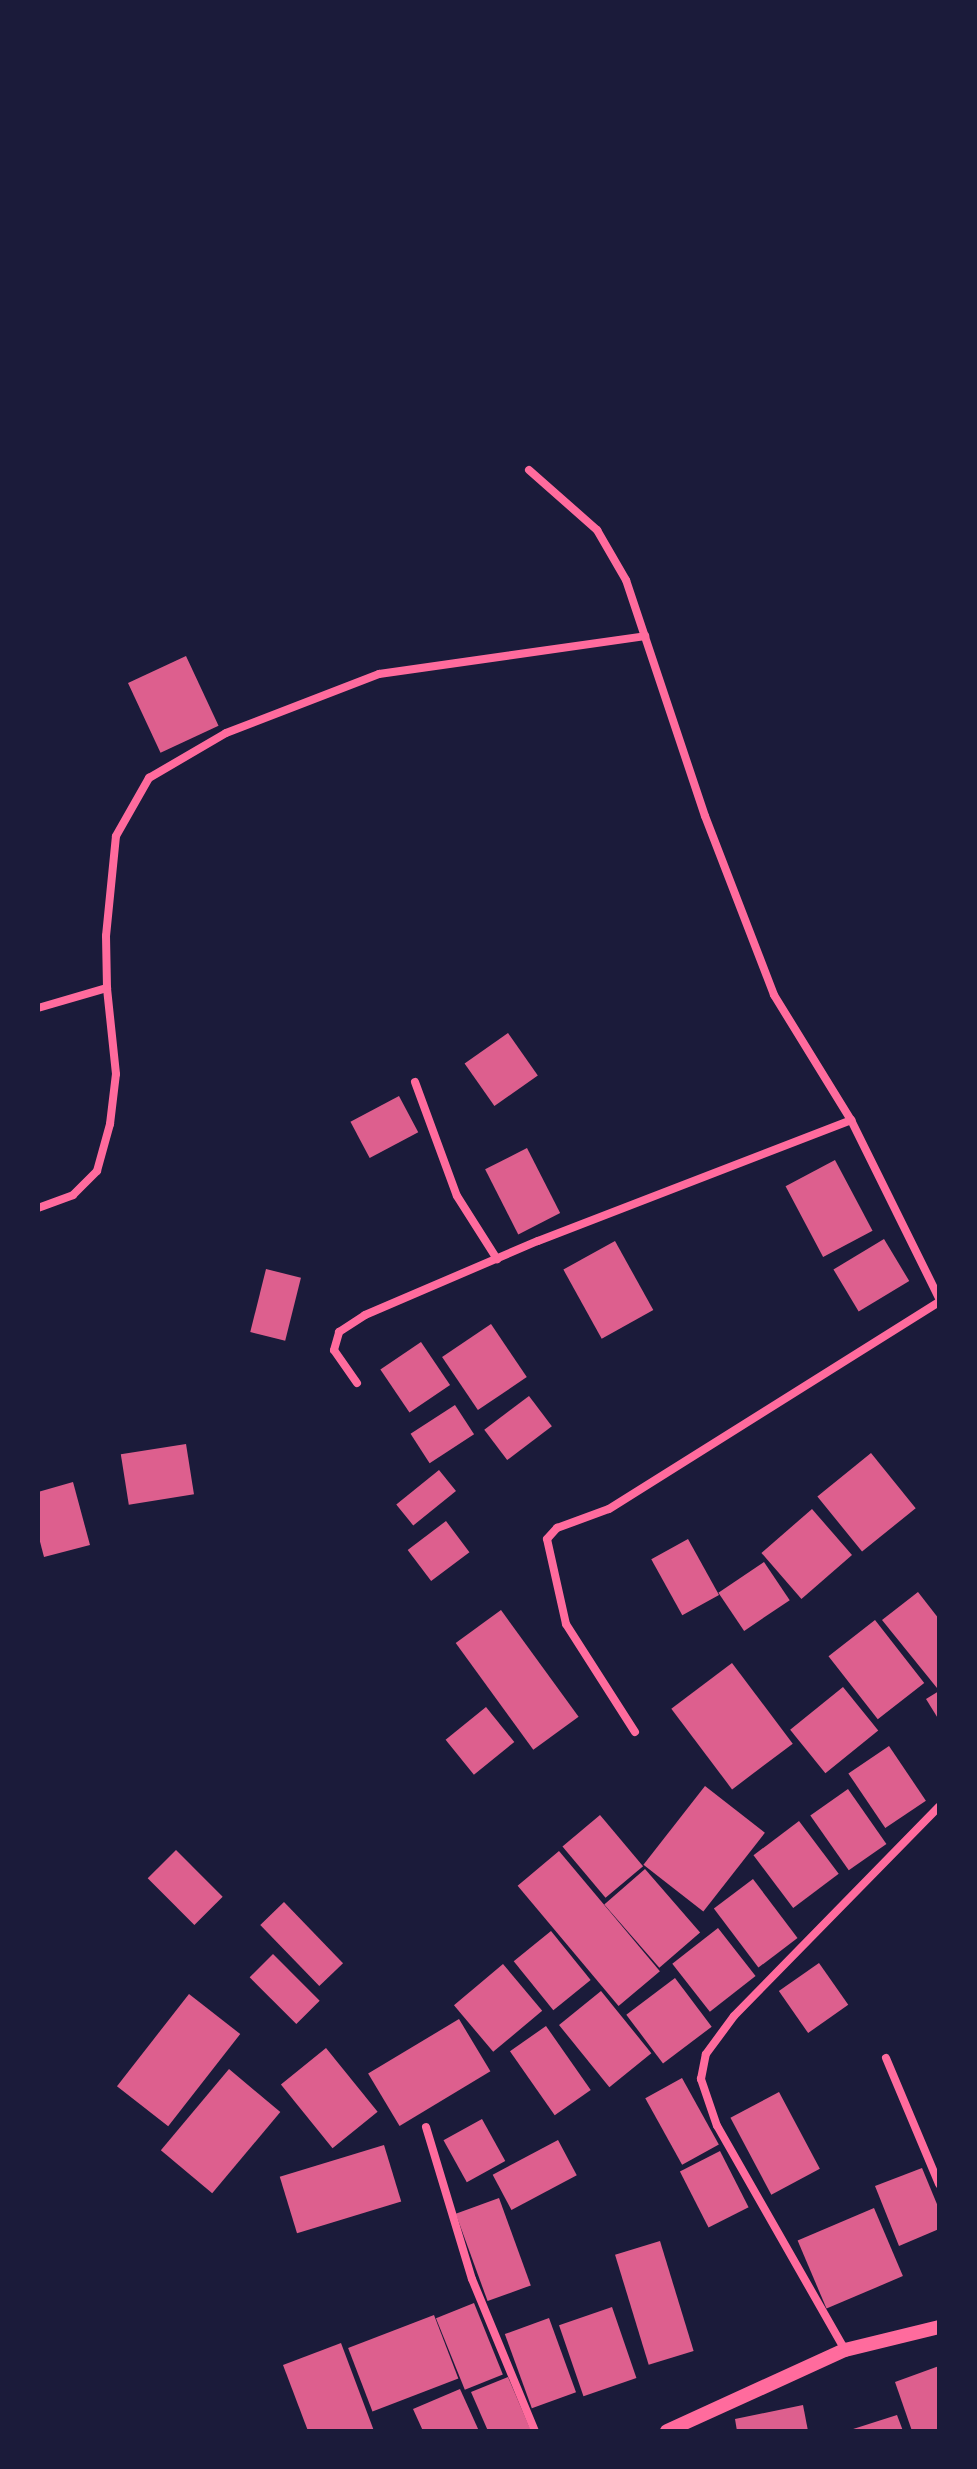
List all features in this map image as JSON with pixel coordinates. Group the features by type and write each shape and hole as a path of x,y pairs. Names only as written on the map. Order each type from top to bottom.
{"street":[{"path":"529,470 597,530 626,580 705,816 774,995 851,1120 939,1300 609,1509 557,1528 547,1539 566,1624 635,1732"},
{"path":"38,1208 73,1195 97,1171 110,1124 116,1074 107,988 106,936 116,836 149,778 226,733 379,674 645,636"},
{"path":"38,1008 107,988"},
{"path":"415,1082 457,1196 497,1259"},
{"path":"357,1383 334,1350 339,1332 365,1315 497,1259 851,1120"},
{"path":"845,2350 717,2126 701,2079 706,2054 734,2016 939,1807"},
{"path":"886,2058 939,2184"},
{"path":"426,2127 472,2279 535,2431"},
{"path":"667,2431 845,2350 939,2327"}],"building":[{"path":"186,656 219,726 161,753 128,683"},
{"path":"508,1033 538,1076 494,1106 465,1063"},
{"path":"399,1096 418,1132 370,1158 350,1122"},
{"path":"527,1148 560,1213 518,1234 485,1169"},
{"path":"835,1160 873,1231 823,1257 786,1186"},
{"path":"884,1239 909,1281 859,1311 833,1269"},
{"path":"615,1241 653,1310 602,1339 563,1270"},
{"path":"266,1269 301,1278 285,1341 250,1332"},
{"path":"491,1324 527,1377 478,1410 442,1357"},
{"path":"421,1342 450,1385 409,1413 380,1369"},
{"path":"529,1396 552,1426 507,1460 484,1430"},
{"path":"455,1405 474,1434 430,1463 411,1434"},
{"path":"186,1444 194,1494 129,1505 121,1454"},
{"path":"871,1453 916,1508 862,1552 817,1496"},
{"path":"439,1470 456,1491 413,1526 396,1505"},
{"path":"73,1482 90,1545 44,1557 38,1534 38,1492"},
{"path":"812,1509 852,1555 801,1599 761,1553"},
{"path":"446,1521 469,1552 431,1581 408,1550"},
{"path":"688,1539 719,1595 682,1615 651,1559"},
{"path":"764,1562 790,1600 744,1631 718,1593"},
{"path":"918,1592 939,1619 937,1688 882,1620"},
{"path":"501,1610 579,1717 533,1750 456,1643"},
{"path":"875,1620 924,1683 878,1719 829,1656"},
{"path":"732,1663 793,1744 732,1789 671,1709"},
{"path":"843,1687 878,1731 825,1773 790,1730"},
{"path":"939,1691 939,1720 926,1699"},
{"path":"486,1707 514,1742 474,1775 446,1740"},
{"path":"889,1746 926,1801 885,1828 848,1773"},
{"path":"705,1786 765,1833 703,1912 643,1865"},
{"path":"848,1789 886,1844 849,1870 810,1815"},
{"path":"600,1815 643,1866 606,1898 562,1846"},
{"path":"799,1821 839,1874 793,1908 753,1855"},
{"path":"176,1850 223,1897 194,1925 148,1878"},
{"path":"559,1851 660,1971 619,2006 518,1886"},
{"path":"645,1869 700,1932 659,1968 604,1904"},
{"path":"753,1879 798,1938 758,1968 714,1908"},
{"path":"284,1902 343,1963 319,1986 260,1925"},
{"path":"718,1928 756,1976 710,2012 672,1964"},
{"path":"551,1931 591,1980 553,2010 514,1961"},
{"path":"273,1954 320,2001 296,2024 250,1977"},
{"path":"819,1963 848,2005 808,2033 779,1991"},
{"path":"503,1964 542,2011 493,2052 454,2005"},
{"path":"675,1978 712,2027 663,2063 626,2015"},
{"path":"601,1991 651,2053 609,2087 559,2025"},
{"path":"189,1994 240,2034 168,2126 117,2086"},
{"path":"459,2019 490,2071 400,2126 368,2074"},
{"path":"546,2026 591,2090 555,2115 510,2051"},
{"path":"326,2048 378,2112 333,2148 281,2085"},
{"path":"229,2069 280,2112 212,2193 161,2150"},
{"path":"682,2078 719,2144 682,2165 645,2098"},
{"path":"779,2092 820,2169 771,2195 730,2118"},
{"path":"482,2119 505,2161 467,2182 444,2140"},
{"path":"558,2140 577,2175 511,2210 493,2175"},
{"path":"384,2145 401,2201 297,2233 280,2177"},
{"path":"720,2151 749,2207 709,2228 680,2171"},
{"path":"922,2168 939,2209 939,2229 899,2246 875,2186"},
{"path":"499,2198 531,2285 488,2301 456,2214"},
{"path":"874,2208 903,2276 827,2309 798,2240"},
{"path":"660,2241 694,2351 649,2365 615,2255"},
{"path":"474,2303 503,2374 465,2390 436,2318"},
{"path":"612,2307 636,2378 583,2396 559,2325"},
{"path":"434,2315 458,2378 372,2411 348,2348"},
{"path":"549,2318 576,2392 532,2408 505,2334"},
{"path":"341,2343 374,2431 308,2431 283,2365"},
{"path":"939,2366 939,2431 912,2431 895,2382"},
{"path":"508,2377 531,2431 488,2431 471,2392"},
{"path":"460,2389 479,2431 423,2431 413,2409"},
{"path":"803,2405 808,2431 737,2431 735,2419"},
{"path":"897,2415 903,2431 850,2431 850,2430"}]}
